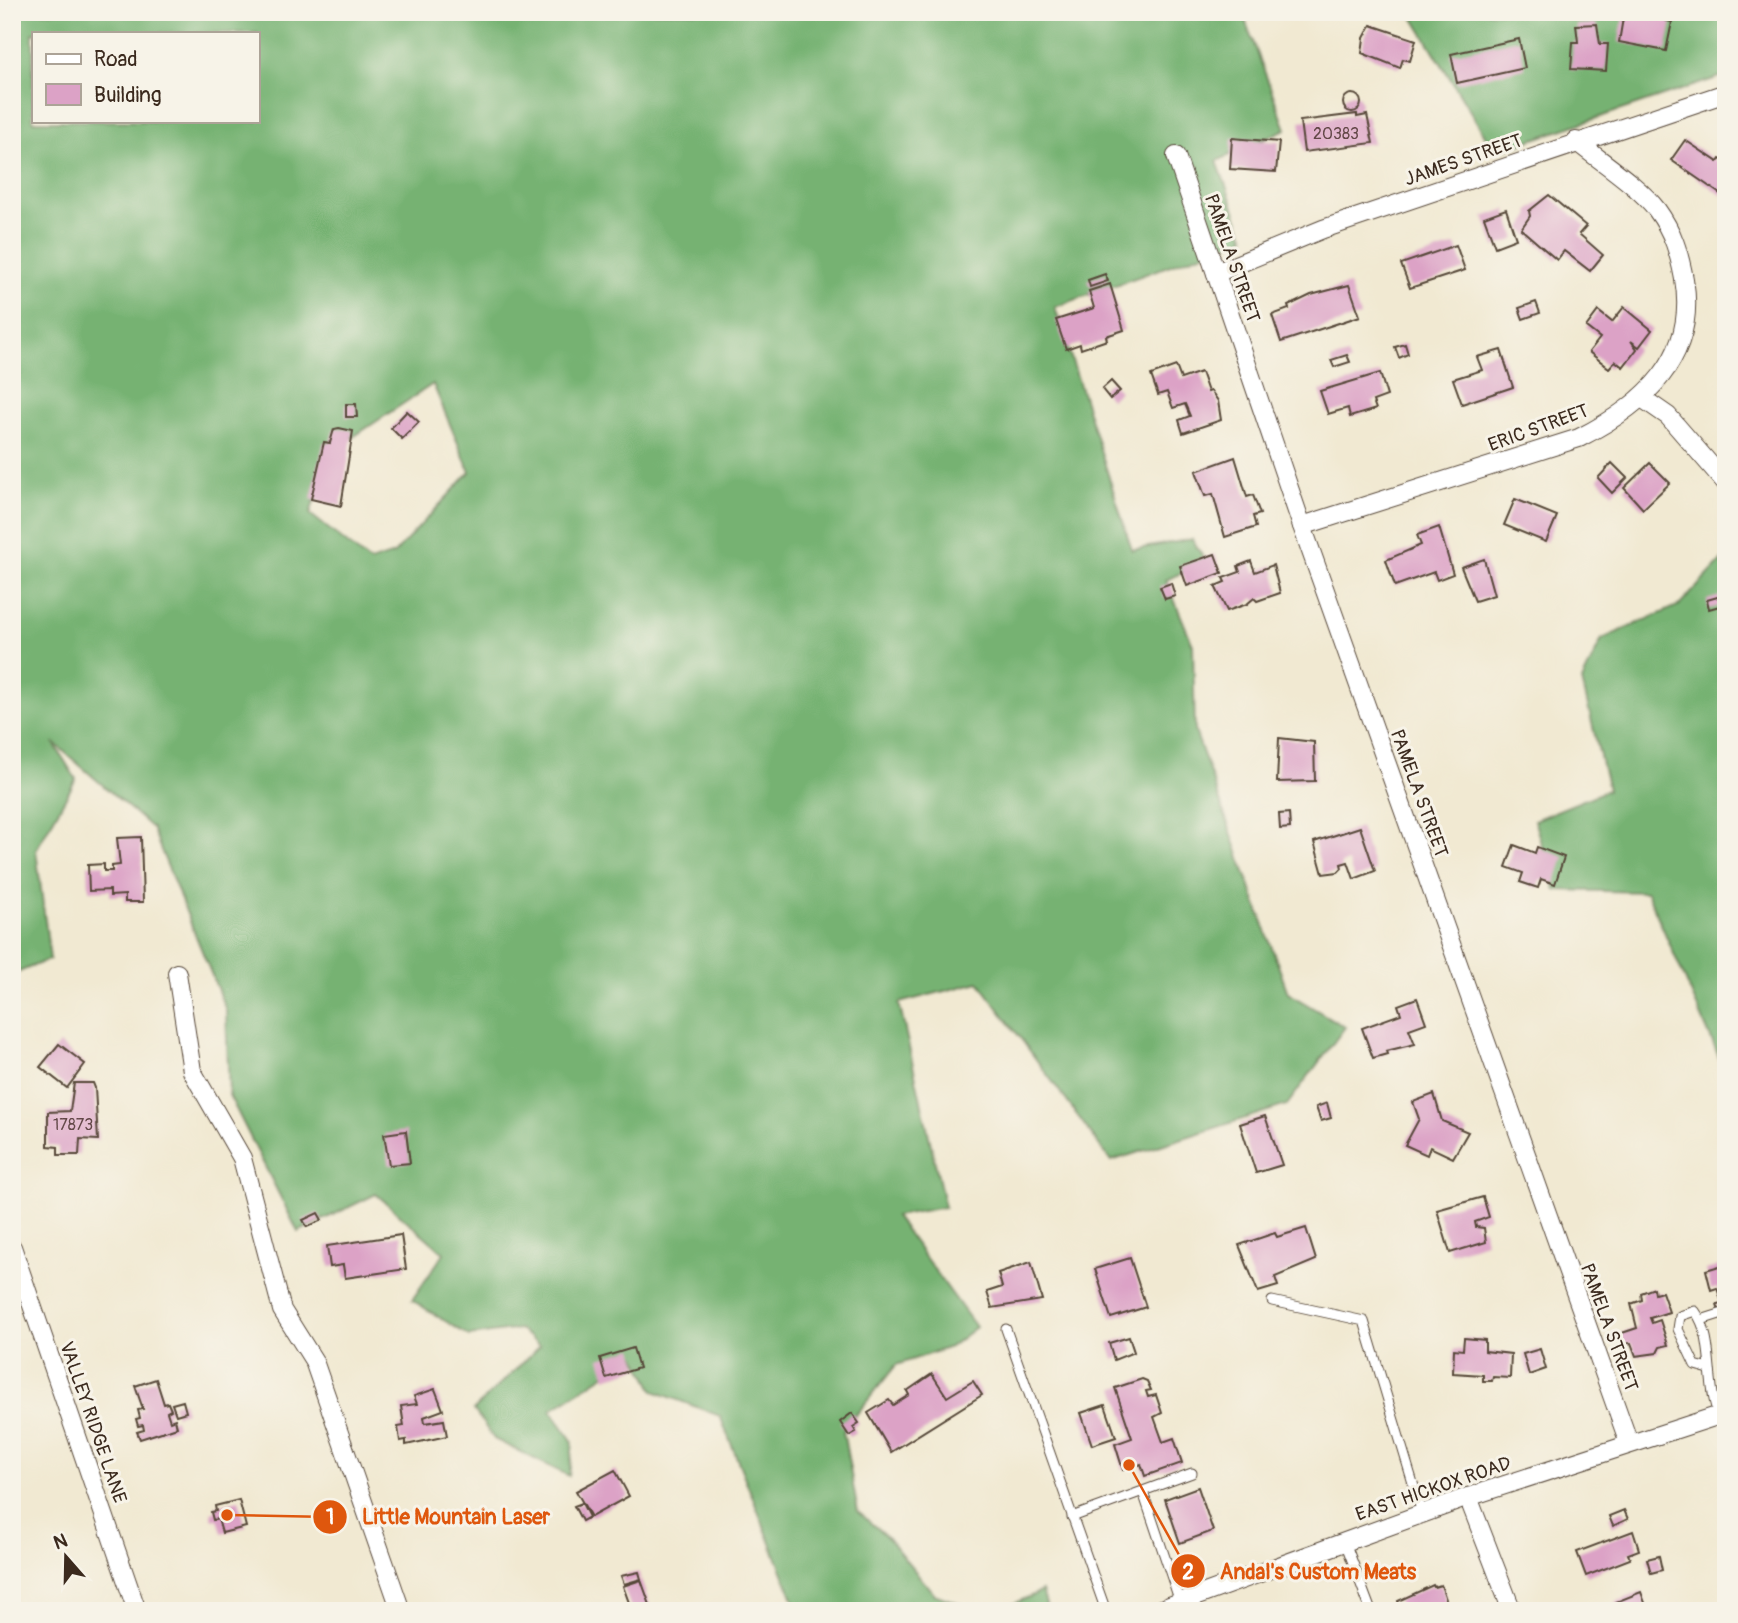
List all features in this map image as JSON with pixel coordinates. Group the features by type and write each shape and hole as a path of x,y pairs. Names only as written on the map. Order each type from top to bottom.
{"street":[{"name":"JAMES STREET","path":"1216,273 1323,229 1576,141 1726,93"},
{"name":"ERIC STREET","path":"1302,526 1579,438 1612,421 1642,398 1666,370 1685,328 1687,295 1678,244 1656,208 1576,141"},
{"name":"PAMELA STREET","path":"1176,156 1302,526 1629,1443"},
{"path":"1642,398 1668,416 1726,483"},
{"path":"177,973 192,1071 243,1158 282,1310 314,1361 401,1611"},
{"name":"VALLEY RIDGE LANE","path":"12,1247 137,1611"},
{"name":"EAST HICKOX ROAD","path":"1156,1611 1468,1497 1629,1443 1723,1419"},
{"path":"1468,1497 1512,1611"}],"lane":[{"path":"1272,1301 1364,1321 1422,1513"},
{"path":"1709,1368 1695,1366 1678,1329 1680,1316 1689,1311 1695,1311 1701,1320 1709,1368 1723,1419"},
{"path":"1701,1320 1726,1312"},
{"path":"1006,1329 1106,1611"},
{"path":"1072,1517 1192,1473"},
{"path":"1143,1492 1180,1602"},
{"path":"1345,1542 1371,1611"}],"green space":[{"path":"12,12 1242,12 1286,129 1217,161 1245,238 1055,307 1132,550 1192,539 1206,562 1166,580 1193,645 1195,731 1288,993 1345,1027 1287,1105 1111,1161 979,982 899,1003 945,1207 895,1216 976,1327 950,1347 896,1365 843,1431 858,1512 887,1537 934,1594 980,1611 798,1611 720,1416 654,1391 635,1355 551,1410 573,1442 569,1476 494,1439 474,1410 540,1346 519,1329 469,1336 412,1300 444,1253 376,1194 298,1232 229,1095 226,1010 152,828 53,742 76,779 36,850 50,959 12,975","holes":["433,384 470,472 394,554 370,562 310,514 329,453"]},
{"path":"1410,12 1726,12 1726,75 1495,152"},
{"path":"1726,556 1726,1073 1647,892 1556,890 1534,820 1608,790 1582,681 1602,639 1680,605"},
{"path":"1042,1591 1048,1611 998,1611"}],"building":[{"path":"1624,12 1648,12 1647,16 1672,22 1666,51 1619,42"},
{"path":"1597,24 1600,44 1608,44 1606,71 1571,69 1573,42 1578,42 1576,25"},
{"path":"1371,25 1416,40 1410,61 1403,59 1400,68 1362,53 1364,38"},
{"path":"1519,39 1525,68 1457,83 1451,54"},
{"path":"1352,94 1358,97 1361,103 1358,109 1352,112 1346,109 1343,103 1346,97"},
{"path":"1357,114 1357,117 1367,115 1373,143 1304,152 1300,121"},
{"path":"1232,138 1279,142 1276,172 1230,169"},
{"path":"1685,140 1718,162 1720,159 1726,162 1723,196 1671,160"},
{"path":"1549,195 1586,226 1579,234 1603,255 1590,271 1564,251 1557,260 1521,229 1530,216 1529,211"},
{"path":"1506,209 1516,239 1495,247 1484,217"},
{"path":"1456,245 1465,270 1410,288 1401,264"},
{"path":"1105,274 1108,281 1090,287 1088,280"},
{"path":"1110,284 1124,330 1106,336 1107,340 1081,349 1080,344 1066,349 1056,320 1094,308 1089,291"},
{"path":"1349,285 1360,316 1281,342 1272,315 1289,309 1288,306 1311,295"},
{"path":"1536,302 1540,313 1523,319 1519,308"},
{"path":"1624,307 1652,330 1639,347 1631,341 1637,349 1623,367 1615,361 1609,368 1589,352 1600,338 1586,327 1598,311 1612,322"},
{"path":"1405,344 1408,354 1399,358 1395,347"},
{"path":"1501,350 1513,387 1462,404 1453,379 1482,370 1477,357"},
{"path":"1347,355 1350,362 1334,367 1331,360"},
{"path":"1176,366 1181,379 1201,372 1208,392 1211,391 1218,401 1221,420 1183,433 1179,420 1190,416 1185,404 1173,408 1167,392 1158,395 1151,375"},
{"path":"1380,373 1387,396 1373,401 1376,409 1350,417 1348,408 1328,414 1320,391"},
{"path":"1111,381 1120,391 1110,399 1102,389"},
{"path":"346,404 356,404 357,417 346,417"},
{"path":"407,411 419,422 402,439 391,428"},
{"path":"334,429 353,431 341,506 311,499 324,442 330,443"},
{"path":"1235,457 1247,497 1253,495 1260,514 1253,516 1256,527 1225,537 1213,494 1205,496 1196,471"},
{"path":"1612,463 1627,478 1612,493 1598,478"},
{"path":"1650,463 1670,483 1643,509 1624,488"},
{"path":"1515,499 1557,516 1546,542 1504,525"},
{"path":"1439,527 1453,574 1437,580 1434,572 1395,586 1386,560 1421,545 1417,535"},
{"path":"1215,554 1222,573 1187,586 1180,566"},
{"path":"1484,559 1494,595 1475,601 1461,567"},
{"path":"1251,561 1255,572 1273,565 1280,593 1257,601 1254,598 1247,604 1227,611 1215,586 1225,582 1223,578 1240,572 1238,566"},
{"path":"1171,583 1175,596 1165,599 1160,587"},
{"path":"1721,596 1723,605 1709,609 1707,600"},
{"path":"1279,738 1314,742 1315,781 1277,782"},
{"path":"1289,813 1290,828 1280,829 1279,814"},
{"path":"1360,827 1375,871 1354,879 1348,862 1341,864 1342,868 1338,872 1323,874 1314,842"},
{"path":"141,837 143,902 125,902 125,895 110,896 110,890 89,891 88,865 104,864 104,871 112,871 112,866 120,865 117,838"},
{"path":"1514,845 1535,853 1537,847 1564,857 1555,884 1541,879 1538,888 1520,882 1523,873 1506,867"},
{"path":"1417,998 1426,1023 1409,1029 1415,1044 1386,1051 1387,1054 1373,1058 1362,1028 1401,1014 1398,1005"},
{"path":"59,1044 85,1064 67,1088 40,1067"},
{"path":"74,1083 93,1083 98,1140 80,1139 79,1155 58,1155 58,1147 48,1146 48,1112 70,1111"},
{"path":"1434,1094 1442,1121 1468,1132 1453,1158 1430,1147 1427,1155 1405,1145 1419,1119 1413,1102"},
{"path":"1327,1103 1331,1118 1321,1121 1316,1107"},
{"path":"1265,1116 1282,1165 1256,1173 1240,1124"},
{"path":"406,1131 410,1163 389,1165 384,1134"},
{"path":"1483,1197 1489,1217 1475,1222 1476,1227 1484,1228 1486,1242 1450,1253 1437,1210"},
{"path":"318,1213 322,1220 307,1227 303,1220"},
{"path":"1306,1228 1316,1260 1275,1277 1278,1286 1258,1292 1239,1245 1275,1233 1277,1237"},
{"path":"401,1235 406,1269 345,1278 343,1265 330,1267 327,1246"},
{"path":"1130,1258 1146,1307 1111,1318 1095,1269"},
{"path":"1031,1262 1042,1300 992,1308 987,1292 1002,1287 998,1273"},
{"path":"1726,1264 1726,1309 1719,1310 1717,1304 1722,1303 1717,1288 1711,1290 1706,1270"},
{"path":"1654,1288 1655,1294 1662,1292 1669,1312 1650,1318 1652,1323 1660,1320 1668,1345 1660,1347 1657,1353 1636,1356 1631,1343 1622,1344 1619,1334 1637,1328 1631,1304 1642,1300 1641,1293"},
{"path":"1129,1337 1134,1352 1114,1360 1109,1343"},
{"path":"1464,1338 1485,1340 1485,1351 1511,1354 1510,1378 1493,1377 1492,1381 1483,1381 1483,1375 1453,1373 1454,1349 1463,1350"},
{"path":"633,1348 639,1368 606,1378 600,1358"},
{"path":"1540,1349 1546,1369 1529,1375 1523,1354"},
{"path":"932,1374 947,1397 973,1381 982,1395 891,1452 868,1413 889,1400 893,1405 909,1395 907,1391"},
{"path":"156,1379 164,1404 168,1403 171,1410 167,1412 170,1421 175,1419 177,1427 140,1439 137,1432 144,1430 143,1425 138,1426 136,1419 140,1418 138,1410 143,1409 135,1386"},
{"path":"1142,1379 1147,1381 1151,1390 1146,1391 1148,1397 1156,1395 1162,1413 1154,1417 1163,1442 1174,1438 1182,1463 1145,1476 1141,1464 1123,1470 1115,1444 1132,1438 1115,1388"},
{"path":"435,1389 443,1410 424,1417 425,1423 444,1420 447,1436 406,1445 406,1440 400,1441 398,1427 404,1426 401,1406 417,1404 414,1396"},
{"path":"183,1401 186,1412 176,1415 172,1404"},
{"path":"1105,1405 1116,1437 1092,1445 1081,1413"},
{"path":"852,1413 859,1423 853,1427 856,1432 849,1436 840,1422"},
{"path":"615,1470 629,1496 591,1517 576,1491"},
{"path":"1198,1487 1213,1531 1180,1543 1165,1499"},
{"path":"239,1500 246,1527 222,1533 218,1519 213,1520 211,1512 216,1511 215,1506"},
{"path":"582,1503 589,1517 582,1521 574,1506"},
{"path":"1624,1510 1628,1519 1613,1526 1609,1516"},
{"path":"1633,1531 1639,1550 1628,1554 1630,1559 1586,1576 1577,1552"},
{"path":"1659,1556 1662,1570 1651,1573 1647,1559"},
{"path":"639,1572 641,1579 624,1584 621,1576"},
{"path":"641,1580 650,1605 632,1611 623,1586"},
{"path":"1433,1585 1441,1585 1450,1611 1401,1611 1398,1601"},
{"path":"1641,1592 1648,1611 1619,1611 1616,1602"}],"place":[{"name":"Andal's Custom Meats","path":"1129,1465"},
{"name":"Little Mountain Laser","path":"227,1515"}]}
